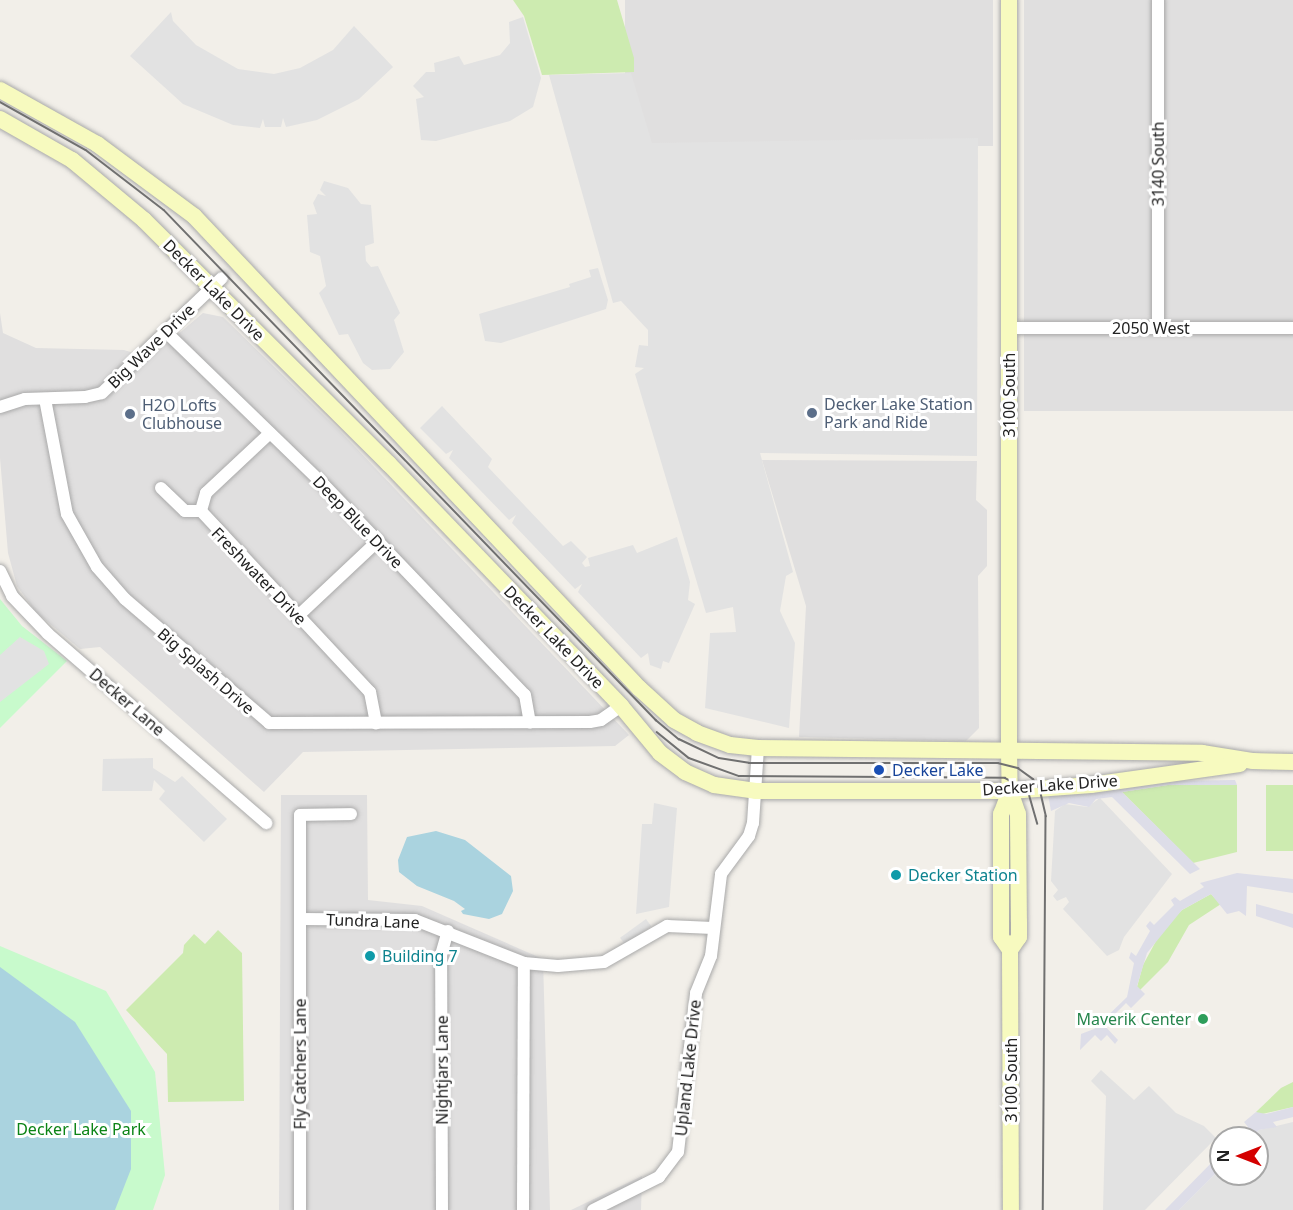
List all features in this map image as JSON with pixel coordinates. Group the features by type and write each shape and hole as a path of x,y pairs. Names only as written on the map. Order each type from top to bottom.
{"street":[{"name":"3100 South","path":"1009,0 1009,752 1010,791 1018,814 1018,937 1010,950 1011,1210"},
{"name":"3140 South","path":"1158,0 1158,328"},
{"name":"Decker Lake Drive","path":"0,90 63,123 129,165 207,229 314,340 395,433 661,710 716,740 758,747 1202,753 1252,761 1293,762"},
{"name":"Decker Lake Drive","path":"0,119 44,142 105,184 217,283 621,706 660,753 679,769 714,785 756,791 1010,791 1091,785 1252,761"},
{"name":"Big Wave Drive","path":"0,407 25,399 85,398 102,393 217,283"},
{"name":"2050 West","path":"1009,328 1293,328"},
{"name":"Deep Blue Drive","path":"166,332 378,541 525,695 530,723"},
{"name":"Big Splash Drive","path":"45,399 67,514 97,567 125,599 269,723 596,722 621,706"},
{"name":"Freshwater Drive","path":"270,433 206,493 201,511 370,692 376,723"},
{"path":"161,488 184,511 201,511"},
{"path":"298,616 378,541"},
{"name":"Decker Lane","path":"0,571 12,596 48,634 266,823"},
{"name":"Upland Lake Drive","path":"593,1210 617,1205 659,1177 678,1152 696,993 711,956 721,874 749,836 756,791 758,747"},
{"name":"Fly Catchers Lane","path":"300,1210 300,815 351,814"},
{"name":"Tundra Lane","path":"301,919 415,920 448,931 524,963 594,964 614,958 657,929 679,926 713,928"},
{"name":"Nightjars Lane","path":"442,1210 441,955 448,931"},
{"path":"523,1210 524,963"}],"shaded area":[{"path":"625,0 993,0 993,146 625,146"},
{"path":"1024,0 1293,0 1293,411 1024,411"},
{"path":"171,12 173,21 196,45 238,69 274,74 300,68 333,50 354,26 393,67 359,99 317,120 286,127 283,118 281,127 265,127 263,119 260,128 233,125 183,104 130,56"},
{"path":"523,17 541,78 533,107 510,121 436,141 421,140 416,99 424,97 413,86 426,72 435,72 434,63 459,56 464,65 500,55 510,43 509,22"},
{"name":"Decker Lake Station Park and Ride","path":"631,73 652,143 978,138 977,456 760,453 793,572 786,576 780,611 795,643 789,728 705,708 710,633 736,632 733,607 706,613 635,374 644,368 635,367 639,345 648,346 648,330 621,301 613,303 549,75"},
{"path":"324,181 348,188 361,204 371,205 374,243 365,246 366,261 371,267 378,266 400,313 394,320 404,352 390,369 372,370 363,363 348,334 339,335 319,293 326,286 320,256 310,252 307,215 317,214 313,203 318,194 326,196 320,190"},
{"path":"598,268 608,300 606,309 501,343 485,341 479,314 570,287 569,284 591,277 589,270"},
{"path":"0,313 3,333 36,348 124,350 150,358 203,313 223,317 339,430 629,735 615,746 303,752 264,792 100,647 80,649 36,612 17,586 8,553 0,458"},
{"path":"442,406 492,459 488,467 563,546 571,541 587,557 582,563 585,567 590,566 588,558 633,545 637,553 677,537 690,582 688,600 695,604 669,663 663,661 661,669 650,665 648,653 641,658 578,592 582,584 575,589 512,523 516,515 509,520 449,458 453,450 446,454 420,428"},
{"path":"762,460 977,461 976,500 987,510 987,566 978,576 979,728 966,741 799,737 806,606"},
{"path":"20,637 44,651 49,664 0,702 0,655"},
{"path":"153,758 153,768 175,782 182,776 227,819 204,842 159,799 165,791 154,780 152,791 102,791 103,759"},
{"path":"1235,780 1237,785 1168,785 1122,792 1200,869 1190,874 1112,797 1096,799 1089,807 1069,803 1051,811 1048,795 1175,781"},
{"path":"281,795 367,795 368,900 422,906 543,959 550,1210 279,1210"},
{"path":"1100,798 1172,874 1124,937 1119,950 1107,956 1063,909 1069,902 1066,897 1057,901 1053,896 1058,890 1051,881 1055,811 1065,804 1087,807"},
{"path":"654,803 677,808 669,907 636,914 642,824 652,824"},
{"path":"1237,873 1293,879 1293,893 1247,886 1246,916 1239,911 1227,914 1211,894 1182,910 1147,953 1137,986 1145,994 1131,1008 1126,1003 1104,1025 1118,1040 1115,1044 1107,1035 1101,1041 1095,1035 1080,1050 1081,1034 1094,1029 1127,997 1134,963 1129,958 1131,952 1136,956 1150,931 1146,926 1150,921 1154,925 1174,905 1171,900 1175,897 1180,901 1204,887 1200,883"},
{"path":"1256,904 1293,914 1293,928 1256,916"},
{"path":"646,919 651,926 625,945 620,938"},
{"path":"1101,1070 1134,1100 1149,1086 1176,1113 1204,1126 1209,1131 1209,1145 1145,1210 1103,1210 1106,1096 1091,1081"},
{"path":"1293,1107 1293,1117 1273,1122 1277,1127 1247,1126 1244,1122 1256,1112 1266,1114"},
{"path":"1293,1122 1293,1210 1179,1210 1209,1180 1209,1186 1269,1186 1269,1128"},
{"path":"1209,1165 1209,1180 1179,1210 1165,1210"},
{"path":"642,1176 641,1210 571,1210"}],"green space":[{"path":"513,0 617,0 634,58 634,72 542,75 524,16"},
{"path":"0,599 22,626 67,661 0,728"},
{"path":"1168,785 1237,785 1237,852 1193,863 1122,792"},
{"path":"1266,785 1293,785 1293,851 1266,851"},
{"path":"1211,894 1221,904 1189,925 1168,962 1140,990 1137,987 1143,965 1162,930 1182,910"},
{"path":"218,930 242,953 244,1101 168,1102 167,1054 126,1010 183,953 184,945 194,934 205,944"},
{"name":"Decker Lake Park","path":"0,946 106,991 155,1072 165,1175 153,1210 0,1210"},
{"path":"1293,1082 1293,1107 1258,1115 1256,1112 1281,1088"}],"water":[{"path":"436,831 465,840 511,876 513,891 502,914 489,919 463,914 461,911 465,909 454,901 417,886 399,872 398,860 407,837"},
{"name":"Decker Lake Park","path":"0,967 75,1022 131,1111 131,1169 115,1210 0,1210"}],"tram line":[{"path":"0,102 86,150 164,210 656,720 679,739 719,758 749,763 998,763 1018,768 1033,779 1040,789 1046,816 1043,1210"},
{"path":"657,732 689,758 739,776 1005,778 1028,790 1038,824"}],"place":[{"name":"Decker Lake Station Park and Ride","path":"812,413"},
{"name":"H2O Lofts Clubhouse","path":"130,414"},
{"name":"Decker Lake","path":"879,770"},
{"name":"Decker Station","path":"896,875"},
{"name":"Building 7","path":"370,956"},
{"name":"Maverik Center","path":"1203,1019"}]}
